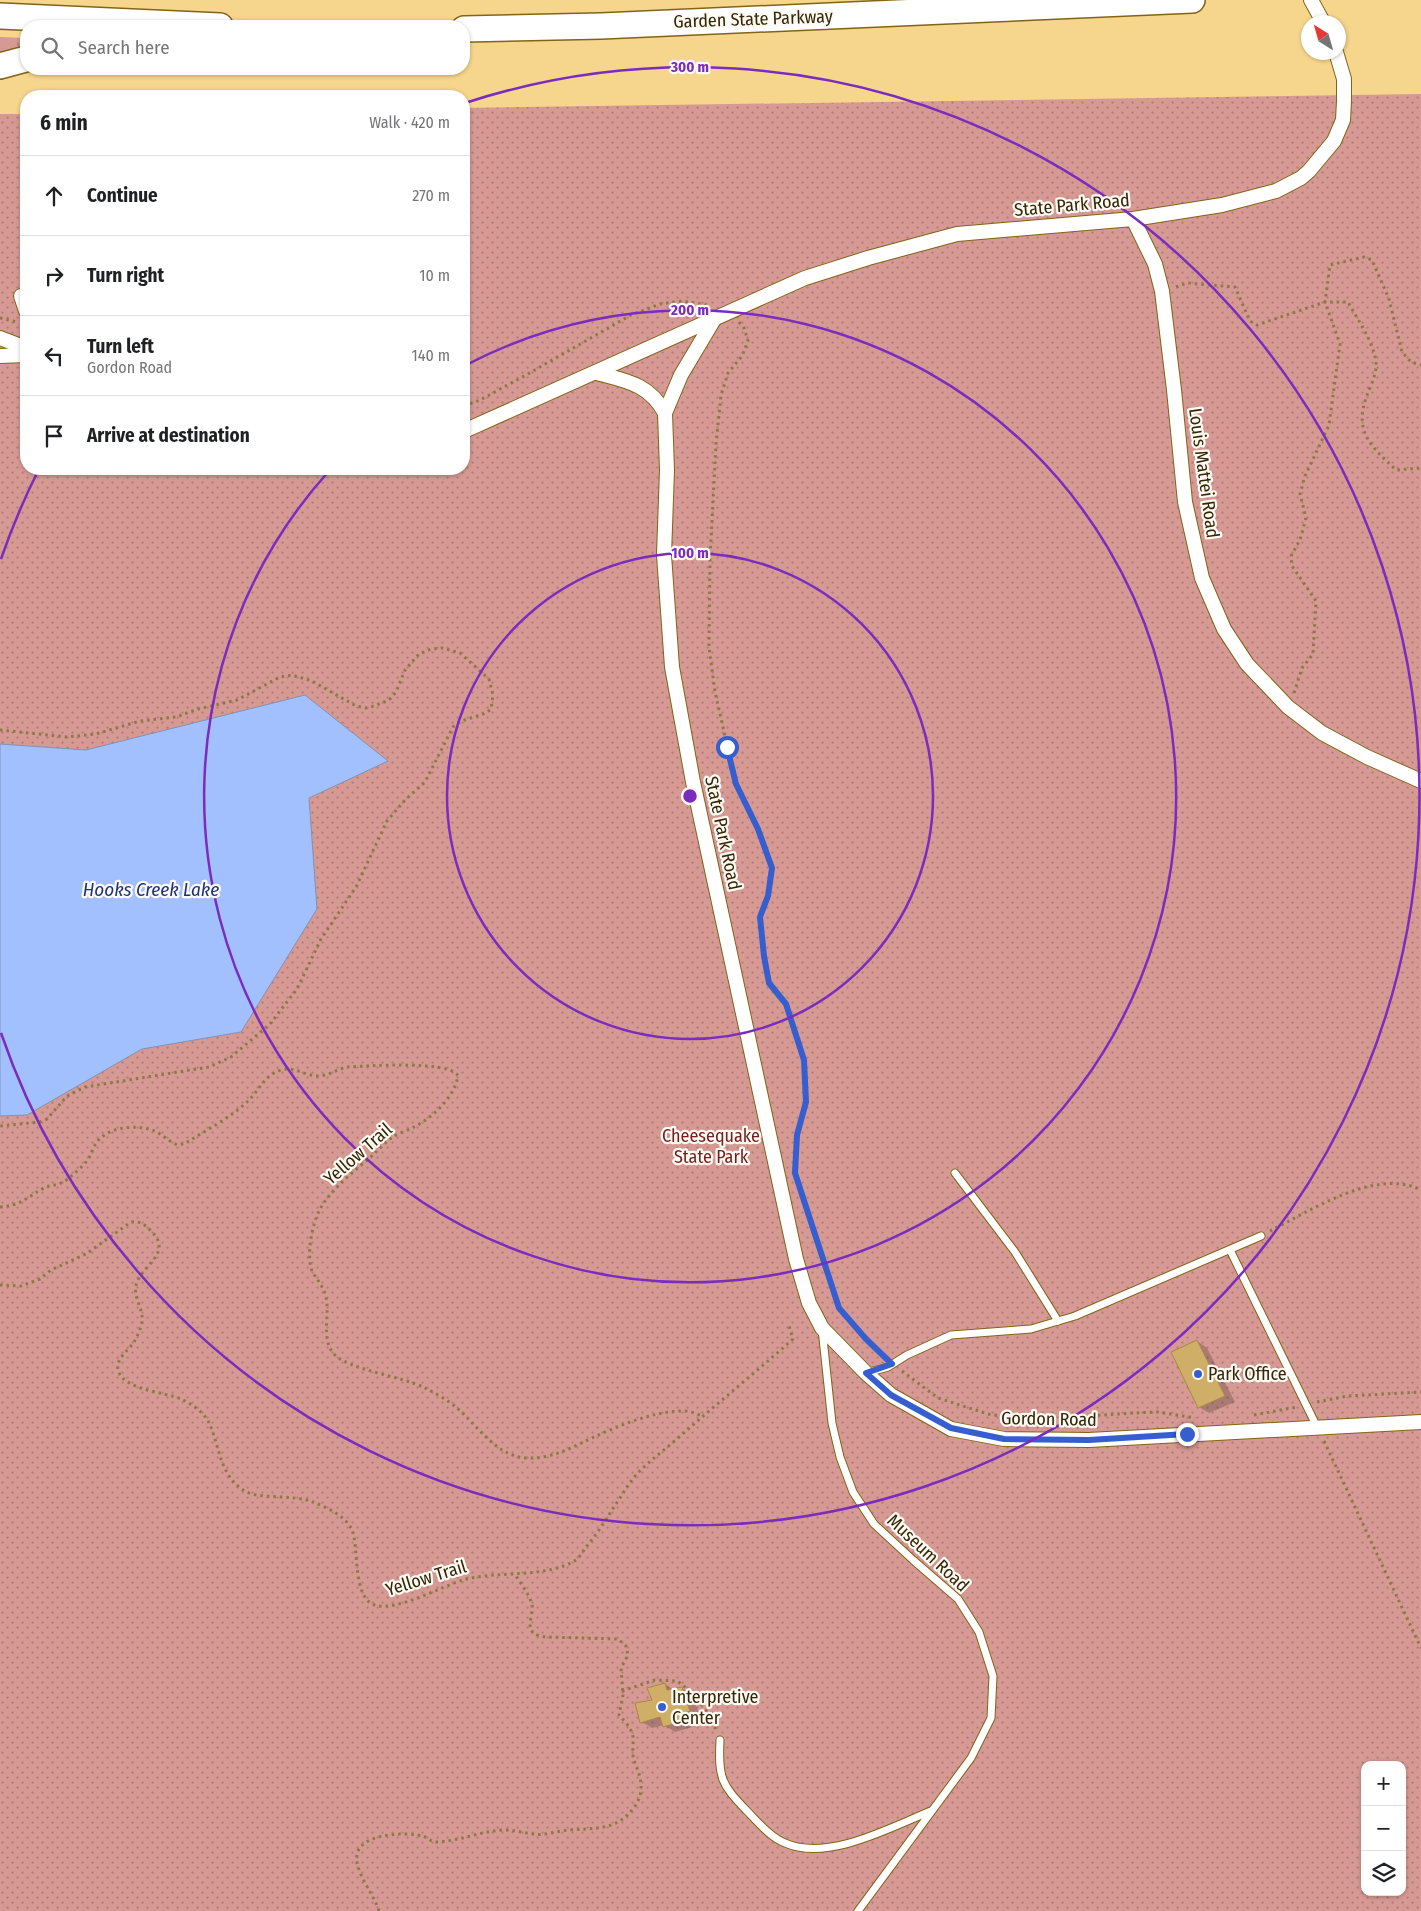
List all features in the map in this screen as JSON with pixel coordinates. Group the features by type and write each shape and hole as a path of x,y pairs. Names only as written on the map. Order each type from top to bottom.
{"highway":[{"name":"Garden State Parkway","path":"470,29 601,26 1192,0"},
{"path":"0,16 88,20"},
{"path":"0,66 20,61"}],"street":[{"path":"1311,0 1319,15"},
{"name":"State Park Road","path":"470,428 597,373 714,313 805,278 868,258 957,234 1133,219 1222,205 1276,191 1300,178 1334,141 1343,120 1344,79 1338,60"},
{"name":"Louis Mattei Road","path":"1133,219 1155,264 1162,291 1186,502 1202,578 1224,629 1247,664 1288,707 1322,734 1421,782"},
{"name":"State Park Road","path":"714,313 681,375 665,413 668,470 664,556 672,667 693,782 782,1196"},
{"path":"0,338 20,346"},
{"path":"0,356 20,355"},
{"path":"597,373 645,388 659,402 665,413"},
{"name":"Gordon Road","path":"782,1196 798,1268 809,1303 822,1328 866,1373 891,1395 951,1428 1004,1439 1089,1440 1421,1422"}],"lane":[{"path":"955,1173 1015,1252 1058,1321"},
{"path":"866,1373 892,1364 951,1335 1031,1329 1075,1316 1260,1236"},
{"path":"1230,1250 1317,1427"},
{"name":"Museum Road","path":"822,1328 832,1423 840,1458 853,1492 874,1524 912,1560 958,1599 979,1632 993,1676 991,1718 971,1758 858,1911"},
{"path":"720,1740 719,1764 721,1778 729,1792 768,1832 784,1843 801,1848 820,1849 837,1846 932,1811"}],"path":[{"path":"1288,707 1302,668 1313,654 1316,601 1292,566 1291,556 1300,540 1306,518 1300,494 1305,476 1329,425 1340,344 1325,302 1330,266 1364,258 1372,260 1389,298 1402,352 1411,362 1421,365"},
{"path":"1162,291 1187,283 1235,287 1250,322 1257,325 1325,302 1348,302 1372,347 1376,368 1363,407 1362,423 1369,444 1396,470 1421,468"},
{"path":"470,404 526,375 631,315 660,304 682,301 707,304 714,313"},
{"path":"0,318 20,318"},
{"path":"739,322 744,328 748,341 742,356 728,373 721,395 716,444 710,559 709,648 715,692 736,784 758,829 772,868 768,896 760,917 764,956 769,983 786,1004 804,1060 806,1102 797,1135 795,1173 839,1308 866,1339 892,1364 938,1398 988,1414 1024,1420 1158,1412 1199,1419"},
{"path":"0,730 67,736 96,734 140,721 176,717 198,709 237,700 280,678 292,675 312,681 356,706 366,708 389,700 396,692 410,663 419,654 431,649 451,650 465,657 489,679 494,694 491,709 486,714 471,717 453,727 425,782 405,800 388,821 356,887 321,939 297,989 283,1009 257,1037 231,1057 209,1067 85,1087 67,1096 47,1119 40,1122 0,1126"},
{"name":"Yellow Trail","path":"0,1207 14,1206 31,1198 47,1186 55,1187 61,1184 88,1159 100,1139 120,1128 142,1128 154,1131 178,1146 186,1143 240,1108 266,1080 280,1070 292,1070 317,1076 326,1075 340,1068 348,1067 410,1066 449,1069 458,1076 455,1088 448,1098 435,1112 416,1126 393,1137 338,1187 319,1212 311,1240 310,1263 324,1289 327,1299 326,1325 328,1339 333,1352 346,1362 405,1379 425,1388 455,1406 497,1446 518,1457 556,1455 631,1422 662,1413 683,1410 703,1416"},
{"path":"1260,1236 1342,1195 1363,1188 1388,1183 1414,1186 1421,1190"},
{"name":"Yellow Trail","path":"0,1285 21,1286 32,1283 51,1270 86,1254 131,1222 144,1224 158,1237 160,1244 152,1264 138,1280 136,1286 142,1322 134,1342 120,1358 118,1367 121,1376 128,1383 179,1398 197,1408 209,1422 222,1465 231,1479 242,1490 255,1495 289,1497 312,1502 342,1518 352,1529 355,1537 355,1560 362,1589 369,1602 375,1606 412,1600 462,1580 496,1574 515,1574"},
{"path":"379,1911 376,1900 356,1865 356,1856 360,1848 374,1838 405,1835 424,1836 434,1842 457,1840 473,1834 504,1830 526,1832 534,1835 607,1826 625,1819 638,1802 642,1792 642,1782 634,1761 633,1736 619,1715 619,1708 623,1700 621,1668 628,1655 628,1649 618,1639 541,1637 535,1634 530,1628 529,1622 532,1604 515,1574 536,1572 577,1559 594,1538 634,1476 793,1339 788,1323"},
{"path":"1251,1416 1348,1396 1421,1392"},
{"path":"1317,1427 1421,1648"},
{"path":"622,1691 655,1680 677,1681 693,1693 710,1715 720,1740"}],"green space":[{"path":"0,37 20,38 20,56 0,62"},
{"name":"Cheesequake State Park","path":"1421,94 1421,1911 0,1911 0,114 20,114 20,475 470,475 470,108"}],"water":[{"name":"Hooks Creek Lake","path":"305,695 388,761 309,798 317,909 241,1032 142,1049 27,1115 0,1116 0,744 86,750"}],"building":[{"name":"Park Office","path":"1197,1340 1225,1396 1198,1408 1171,1352"},
{"name":"Interpretive Center","path":"665,1683 667,1690 682,1687 690,1711 685,1713 686,1720 663,1727 660,1717 640,1723 635,1703 652,1700 647,1688"}],"place":[{"name":"Park Office","path":"1198,1374"},
{"name":"Interpretive Center","path":"662,1707"}],"route":[{"path":"727,747 736,784 758,829 772,868 768,896 760,917 769,983 786,1004 804,1060 806,1102 797,1135 795,1173 839,1308 866,1339 892,1364 888,1367 866,1373 891,1395 951,1428 1004,1439 1089,1440 1187,1434"}]}
